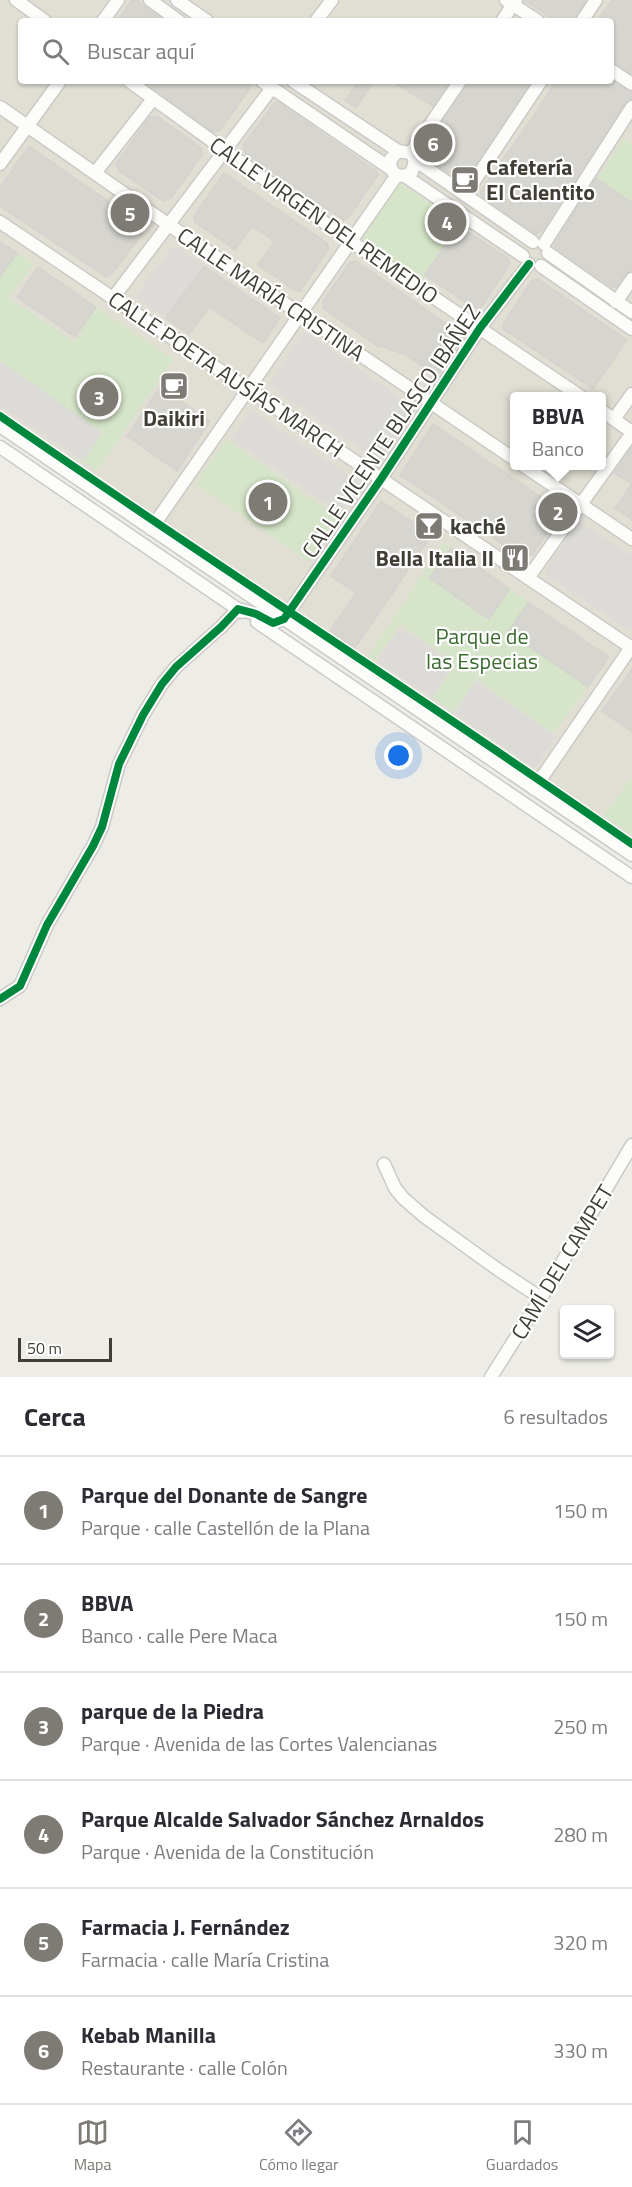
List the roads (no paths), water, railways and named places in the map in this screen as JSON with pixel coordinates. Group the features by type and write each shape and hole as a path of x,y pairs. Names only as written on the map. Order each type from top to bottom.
{"street":[{"path":"16,0 41,18"},
{"path":"104,18 118,0"},
{"path":"150,0 175,18"},
{"path":"177,0 203,18"},
{"path":"318,18 332,0"},
{"path":"584,18 596,0"},
{"path":"504,18 512,2 534,18"},
{"path":"614,72 632,84"},
{"path":"0,164 58,84"},
{"name":"CALLE VIRGEN DEL REMEDIO","path":"133,84 350,241 574,392"},
{"path":"113,298 225,151 267,84 632,329"},
{"path":"298,84 542,246 632,312"},
{"path":"397,173 390,160 408,155 458,84"},
{"path":"465,195 539,84"},
{"path":"95,174 153,99"},
{"name":"CALLE MARÍA CRISTINA","path":"0,106 169,225 510,456"},
{"path":"542,246 632,107"},
{"path":"397,173 412,172 408,155"},
{"path":"151,529 397,173"},
{"name":"CALLE POETA AUSÍAS MARCH","path":"0,222 632,647"},
{"path":"531,262 526,246 542,246"},
{"path":"531,262 547,261 542,246"},
{"name":"CALLE VICENTE BLASCO IBÁÑEZ","path":"284,619 381,479 480,328 531,262"},
{"path":"616,302 632,279"},
{"path":"614,419 632,394"},
{"path":"606,414 632,432 606,469"},
{"path":"0,426 632,855"},
{"path":"0,447 632,877"},
{"path":"531,470 632,539"},
{"path":"528,578 605,470"},
{"path":"238,609 256,614 273,623 284,619"},
{"path":"0,999 20,986 47,925 93,846 102,827 119,764 143,715 162,684 177,667 238,609"},
{"path":"534,789 632,647"},
{"name":"CAMÍ DEL CAMPET","path":"491,1377 632,1145"},
{"path":"384,1164 395,1188 425,1217 541,1298"},
{"name":"CAMÍ DEL CAMPET","path":"486,1377 509,1349"}],"place":[{"name":"Kebab Manilla","path":"433,143"},
{"name":"Cafetería El Calentito","path":"465,180"},
{"name":"Farmacia J. Fernández","path":"130,213"},
{"name":"Parque Alcalde Salvador Sánchez Arnaldos","path":"447,222"},
{"name":"Daikiri","path":"174,386"},
{"name":"parque de la Piedra","path":"99,397"},
{"name":"Parque del Donante de Sangre","path":"268,502"},
{"name":"BBVA","path":"558,512"},
{"name":"kaché","path":"429,526"},
{"name":"Bella Italia II","path":"515,558"}],"park label":[{"name":"Parque de las Especias","path":"482,648"}]}
